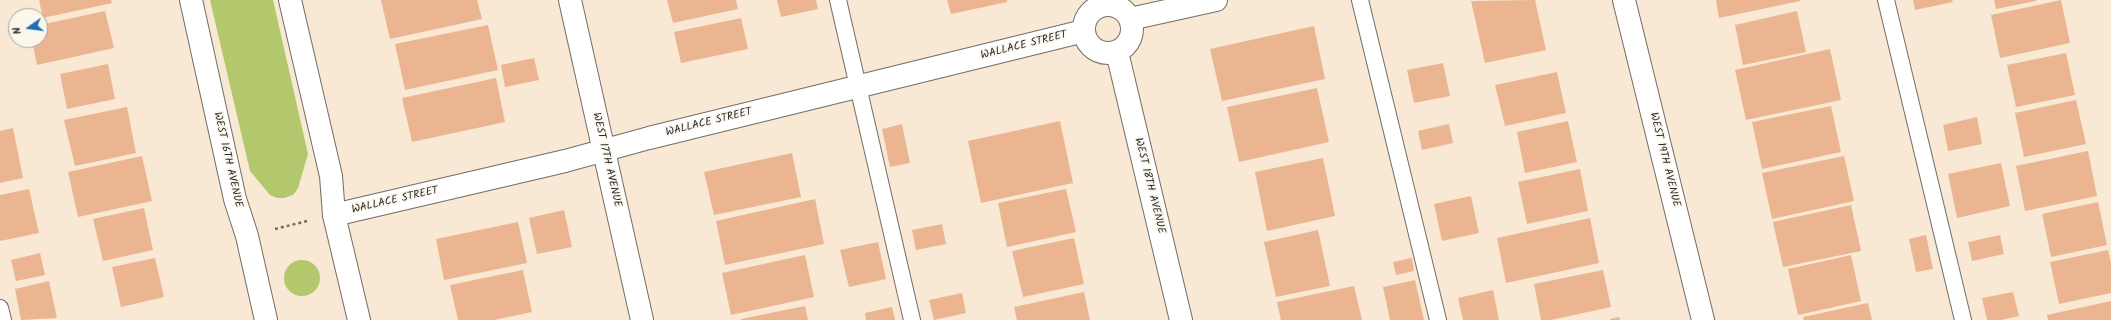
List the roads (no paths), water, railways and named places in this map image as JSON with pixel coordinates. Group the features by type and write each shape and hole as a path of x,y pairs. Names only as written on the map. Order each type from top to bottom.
{"street":[{"name":"WEST 16TH AVENUE","path":"191,0 235,199 247,236 266,320"},
{"path":"290,0 330,176 334,215 359,320"},
{"name":"WEST 17TH AVENUE","path":"570,0 642,320"},
{"path":"1130,19 1216,0"},
{"name":"WEST 19TH AVENUE","path":"1624,0 1703,320"},
{"path":"1105,2 1121,8 1130,19 1132,35 1124,48 1117,52 1102,52 1095,49 1085,38 1085,23 1092,11 1105,2"},
{"name":"WALLACE STREET","path":"334,215 565,161 1084,30"},
{"name":"WEST 18TH AVENUE","path":"1117,52 1181,320"}],"lane":[{"path":"838,0 912,320"},
{"path":"1360,0 1438,320"},
{"path":"1886,0 1963,320"},
{"path":"0,308 3,320"}]}
